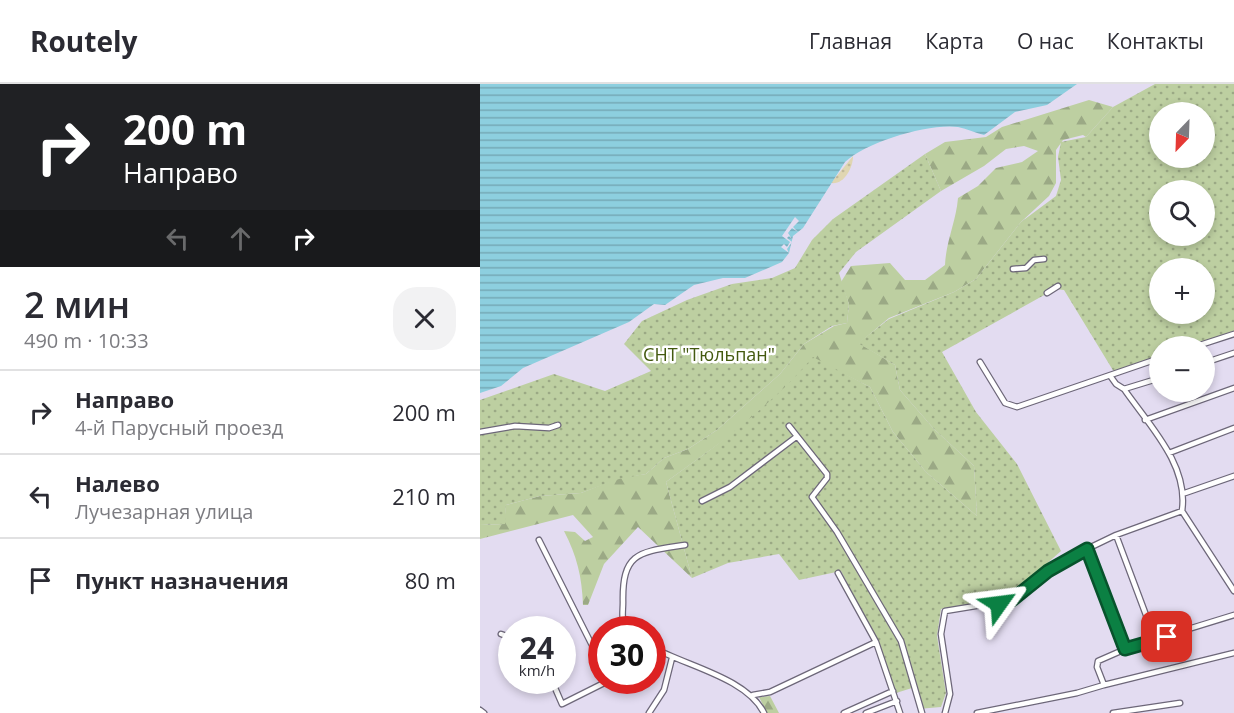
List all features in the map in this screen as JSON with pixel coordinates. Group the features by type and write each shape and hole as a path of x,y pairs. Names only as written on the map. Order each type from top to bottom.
{"street":[{"path":"1013,270 1026,268 1037,259 1044,259"},
{"path":"1047,293 1058,286"},
{"path":"1215,340 1234,334"},
{"path":"1215,359 1234,353"},
{"path":"980,362 1005,403 1017,407 1149,362"},
{"path":"1111,377 1124,389 1169,453 1185,493 1182,511 1234,591"},
{"path":"1124,389 1149,381"},
{"path":"1145,420 1234,388"},
{"path":"480,432 515,426 549,428 558,425"},
{"path":"789,426 827,474 827,478 812,497 837,532 901,641 922,713"},
{"path":"1169,453 1234,428"},
{"path":"702,501 730,487 796,436"},
{"path":"1185,493 1234,476"},
{"path":"945,713 950,694 941,634 945,611 1012,600 1048,571 1087,549 1116,535 1182,511"},
{"path":"1116,535 1155,639"},
{"path":"539,540 588,637"},
{"path":"624,616 623,590 632,559 655,550 685,545"},
{"path":"1087,549 1125,649"},
{"path":"838,573 876,642 900,713"},
{"path":"1104,685 1097,663 1125,649 1234,615"},
{"path":"753,695 770,692 876,642"},
{"path":"976,713 1077,693 1234,653"},
{"path":"666,655 708,671 753,695 764,713"},
{"path":"649,713 664,690 672,658"},
{"path":"558,694 562,704 588,691"},
{"path":"844,713 893,691"},
{"path":"866,713 897,701"},
{"path":"1113,713 1180,704"},
{"path":"480,710 484,713"}],"green space":[{"path":"1155,84 1234,84 1234,331 1215,337 1149,336 1149,360 1114,372 1064,290 1055,289 942,352 976,412 1017,464 1061,551 1009,597 941,609 937,636 946,693 941,707 918,709 912,688 896,693 880,646 841,571 799,580 779,554 728,563 692,578 666,482 762,409 813,357 870,387 893,432 926,472 977,516 974,466 934,429 900,390 895,365 858,343 889,319 954,292 976,279 1021,222 1056,196 1061,180 1058,157 1061,142 1086,137 1113,107"},
{"path":"1089,100 1113,107 1086,137 1083,135 1063,140 1056,150 1056,183 1049,196 1021,222 976,279 954,292 889,318 859,343 895,365 900,390 934,429 974,466 977,516 926,472 893,432 870,387 844,374 786,388 735,432 666,482 692,578 638,527 604,564 588,605 583,605 578,567 564,531 575,532 585,541 593,537 573,515 480,539 480,525 504,524 506,505 540,496 581,493 619,478 646,474 664,458 688,449 717,430 780,374 804,344 834,326 847,323 849,304 841,282 851,266 890,263 905,280 925,280 945,265 958,198 978,186 996,168 1022,162 1038,151 1024,146 1006,149 984,166 941,191 925,154 945,142 986,137 1002,127"},
{"name":"СНТ \"Тюльпан\"","path":"925,154 941,191 856,252 839,273 849,304 847,323 832,326 804,344 780,374 717,430 688,449 664,458 646,474 619,479 581,493 540,496 506,505 505,524 480,525 480,400 554,374 605,391 651,371 624,344 642,321 687,300 732,284 772,278 795,268 812,240 833,219"},
{"path":"770,696 779,713 767,713 759,697"}],"sand":[{"path":"853,156 847,175 836,183 831,183"}],"water":[{"path":"480,84 1077,84 1047,105 1015,112 984,135 958,127 931,128 882,141 867,148 845,162 803,228 793,236 789,253 782,262 745,278 723,278 694,285 665,305 654,304 629,322 523,368 501,386 480,393"}],"pier":[{"path":"795,217 799,221 793,227 798,232 792,228 788,233 792,239 789,236 787,238 792,242 787,249 789,253 781,247 784,244 787,247 790,242 782,236"}],"route":[{"path":"999,604 1012,600 1048,571 1061,566 1087,549 1125,649 1167,637"}]}
